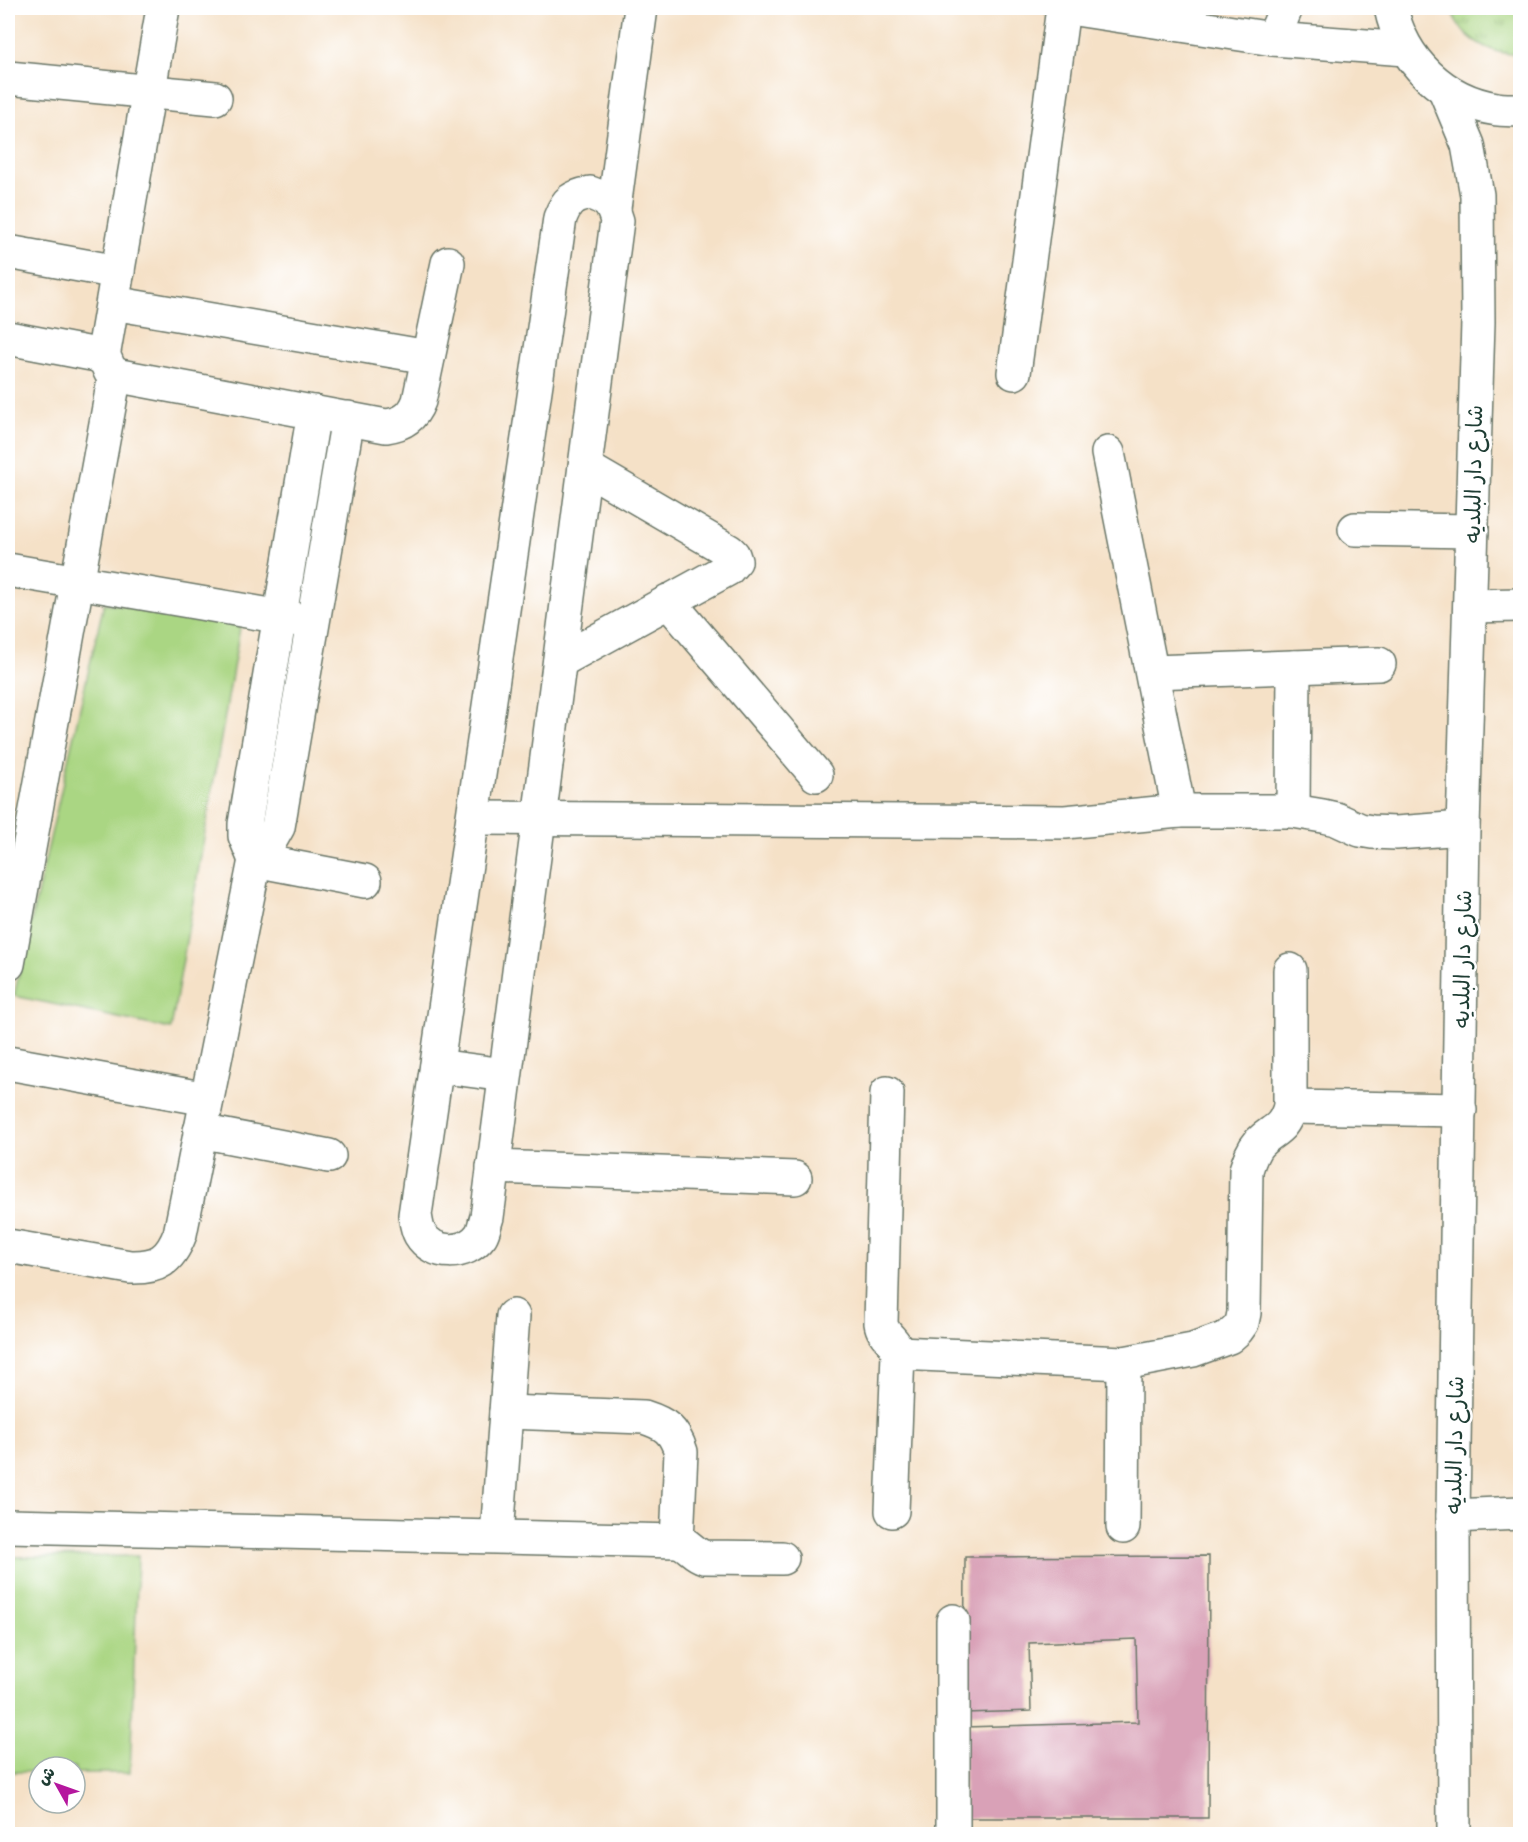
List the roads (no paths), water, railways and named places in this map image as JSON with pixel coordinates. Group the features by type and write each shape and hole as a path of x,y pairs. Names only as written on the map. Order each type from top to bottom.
{"street":[{"path":"8,964 20,830 78,583 109,366 115,287 163,8"},
{"path":"614,208 604,198 590,193 576,196 565,205 560,218 415,1215 419,1233 432,1247 450,1251 468,1247 482,1234 487,1217 617,221 614,208 641,8"},
{"path":"1014,373 1063,8"},
{"path":"1069,8 1273,39 1406,49"},
{"path":"1273,39 1286,8"},
{"path":"1391,8 1394,23 1406,49 1423,71 1445,90 1470,102 1498,110 1521,110"},
{"path":"8,78 215,98"},
{"name":"شارع دار البلديه","path":"1445,90 1468,145 1477,195 1478,322 1463,828 1453,1516 1454,1834"},
{"path":"8,252 115,287 428,357"},
{"path":"8,338 109,366 386,426 407,420 415,411 419,401 448,263"},
{"path":"255,860 245,837 244,824 314,412"},
{"path":"8,1246 130,1267 147,1267 162,1261 174,1249 180,1233 255,860 265,850 278,827 348,418"},
{"path":"1108,453 1179,811"},
{"path":"560,661 728,569 735,561 729,551 585,467"},
{"path":"1355,529 1472,531"},
{"path":"8,570 312,623"},
{"path":"668,601 816,775"},
{"path":"1470,606 1521,605"},
{"path":"1152,672 1379,664"},
{"path":"1293,811 1294,667"},
{"path":"473,818 1065,822 1179,811 1293,811 1336,819 1360,830 1372,832 1396,833 1463,828"},
{"path":"255,860 365,881"},
{"path":"898,1353 1124,1363 1193,1350 1229,1337 1237,1330 1242,1323 1244,1313 1246,1170 1250,1156 1258,1144 1279,1128 1286,1119 1290,1107 1290,970"},
{"path":"8,1063 204,1115 329,1156"},
{"path":"437,1066 505,1075"},
{"path":"887,1093 881,1323 885,1335 894,1342 898,1353 892,1511"},
{"path":"1290,1107 1460,1110"},
{"path":"493,1167 795,1178"},
{"path":"497,1536 513,1316"},
{"path":"1123,1527 1124,1363"},
{"path":"506,1412 644,1417 669,1428 677,1439 681,1452 677,1541"},
{"path":"1453,1516 1521,1513"},
{"path":"8,1526 677,1541 683,1542 704,1557 782,1558"},
{"path":"952,1834 953,1621"}]}
